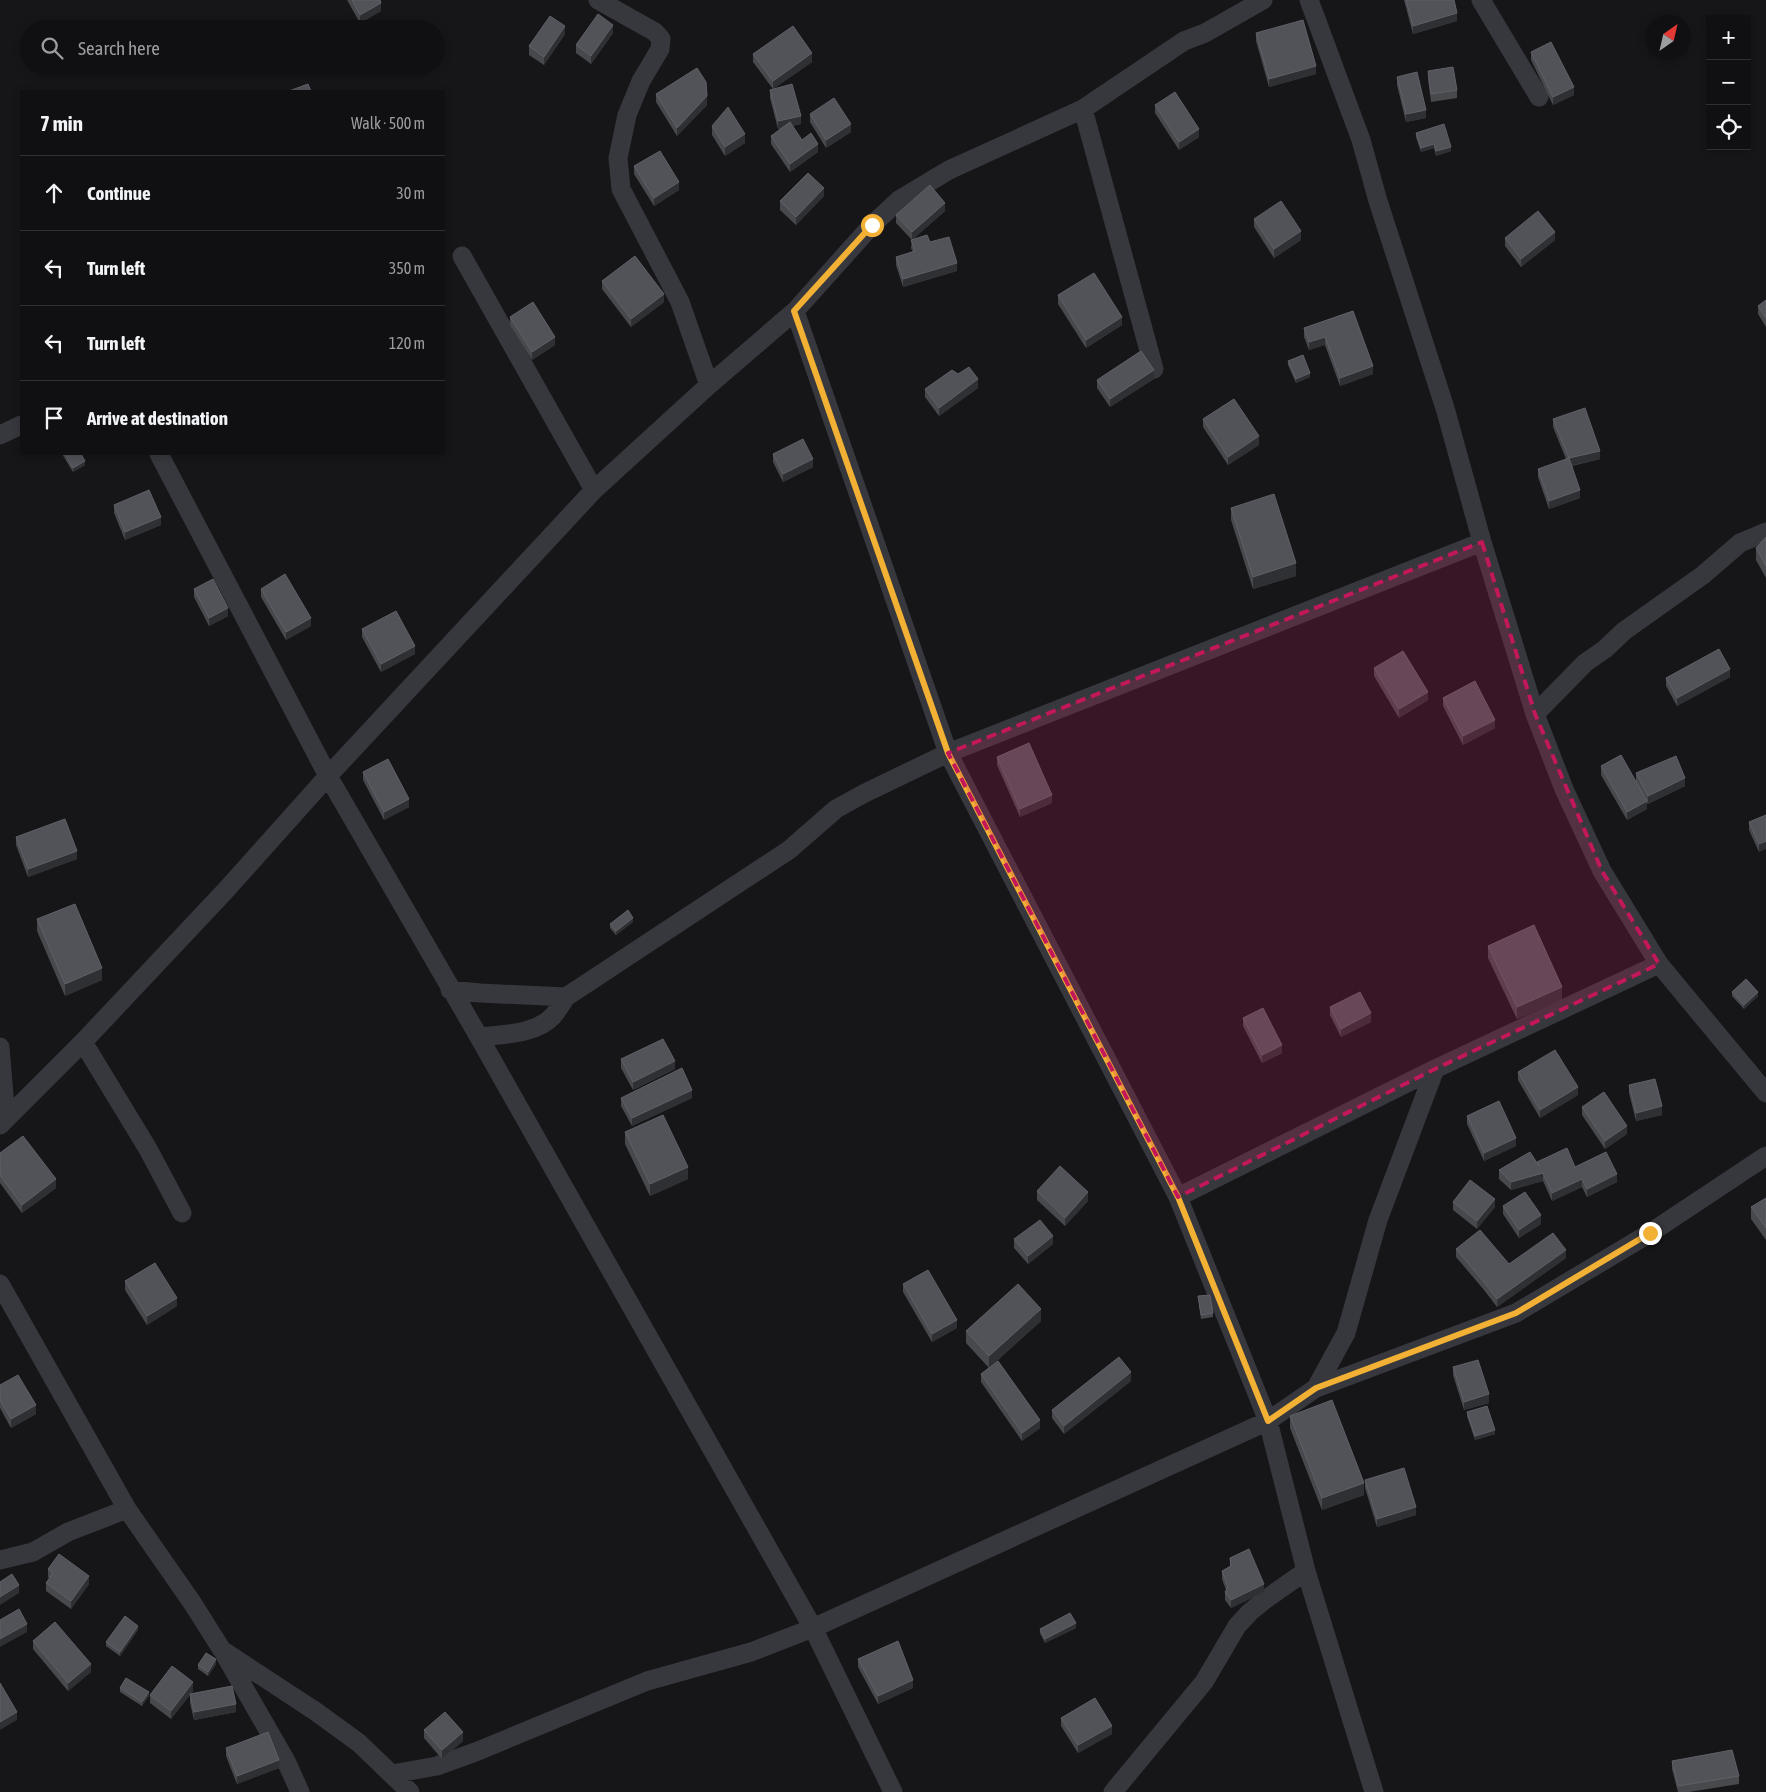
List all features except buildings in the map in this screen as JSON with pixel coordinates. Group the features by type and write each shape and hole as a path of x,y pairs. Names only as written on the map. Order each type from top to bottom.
{"street":[{"path":"598,0 655,32 661,38 660,49 641,81 627,115 618,158 621,189 680,302 709,385"},
{"path":"3,1122 83,1042 226,890 328,776 594,490 709,385 794,311 872,225 899,200 949,170 1084,110 1184,41 1205,33 1263,0"},
{"path":"1309,0 1361,140 1378,201 1445,408 1482,542 1535,714 1564,789 1602,871 1659,964 1766,1094"},
{"path":"1481,0 1539,97"},
{"path":"1084,110 1154,369"},
{"path":"462,256 594,490"},
{"path":"794,311 948,753 1178,1197 1268,1421 1306,1571 1374,1792"},
{"path":"0,434 20,425"},
{"path":"160,455 328,776 450,990 479,1037 813,1628 893,1792"},
{"path":"1535,714 1585,663 1605,649 1624,631 1703,575 1740,543 1766,532"},
{"path":"479,1037 529,1030 541,1025 552,1017 566,997 790,850 836,809 863,794 948,753 1482,542"},
{"path":"1178,1197 1435,1069 1659,964"},
{"path":"450,990 566,997"},
{"path":"83,1042 148,1149 182,1213"},
{"path":"0,1047 3,1122"},
{"path":"1316,1388 1346,1333 1378,1220 1435,1069"},
{"path":"392,1774 437,1766 478,1752 647,1681 751,1652 813,1628 1268,1421 1316,1388 1516,1313 1650,1233 1766,1156"},
{"path":"0,1284 127,1509 194,1604 286,1761 300,1792"},
{"path":"0,1560 33,1552 68,1532 127,1509"},
{"path":"1113,1792 1204,1682 1237,1626 1266,1598 1306,1571"},
{"path":"222,1650 359,1743 410,1792"}],"highlighted area":[{"path":"1482,542 1535,714 1602,871 1659,964 1435,1069 1178,1197 948,753"}],"route":[{"path":"872,225 794,311 948,753 1178,1197 1268,1421 1316,1388 1516,1313 1650,1233"}]}
